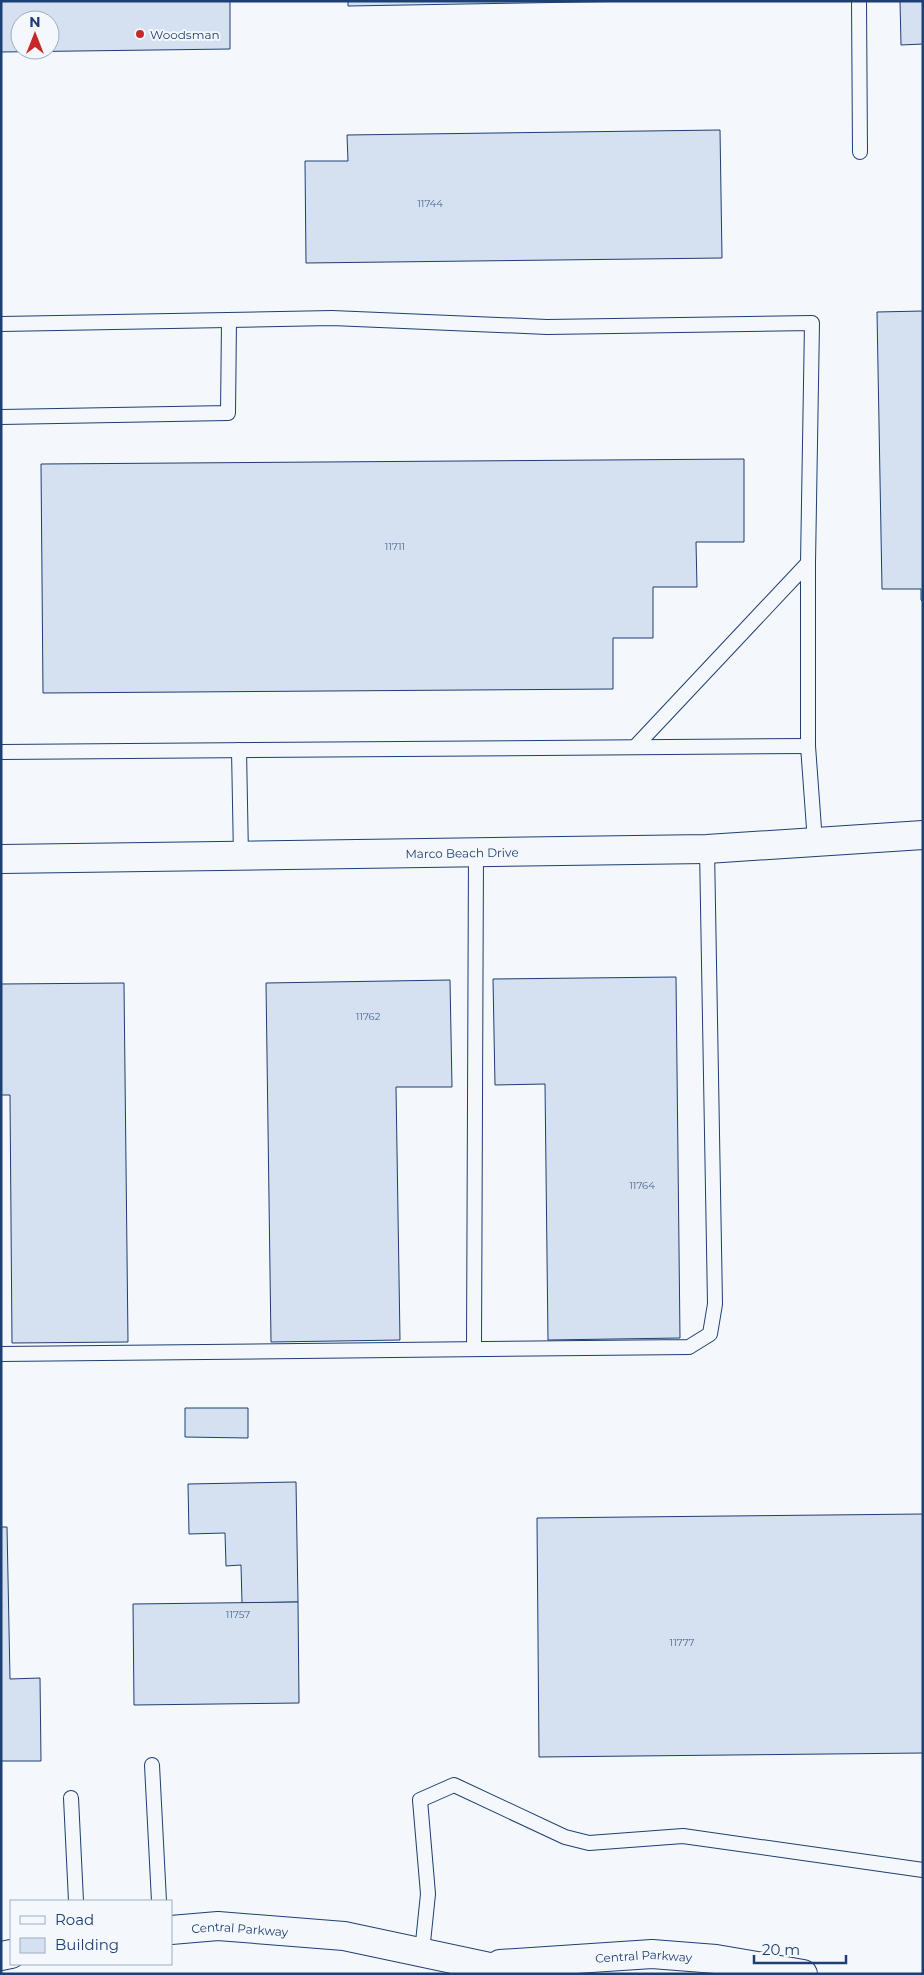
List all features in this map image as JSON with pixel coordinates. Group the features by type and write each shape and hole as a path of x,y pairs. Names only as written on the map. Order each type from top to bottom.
{"street":[{"name":"Marco Beach Drive","path":"1,859 707,849 923,835"},
{"name":"Central Parkway","path":"172,1930 218,1926 344,1936 422,1952 449,1966 652,1954 716,1959 802,1974"},
{"name":"Central Parkway","path":"484,1965 523,1974"}],"lane":[{"path":"859,1 860,152"},
{"path":"1,324 332,318 547,327 812,324 808,563 808,746 815,842"},
{"path":"1,417 228,413 229,321"},
{"path":"635,747 808,563"},
{"path":"1,752 808,746"},
{"path":"239,750 241,856"},
{"path":"1,1354 689,1347 710,1334 715,1304 707,849"},
{"path":"474,1349 476,852"},
{"path":"152,1766 159,1900"},
{"path":"422,1952 428,1894 420,1800 454,1785 565,1837 589,1843 683,1836 923,1870"},
{"path":"71,1798 76,1900"}],"building":[{"name":"Woodsman","path":"1,1 230,1 230,49 60,51 60,10 10,10 10,52 1,52"},
{"path":"348,1 639,1 348,6"},
{"path":"900,1 923,1 923,44 901,45"},
{"path":"720,130 722,258 306,263 305,161 348,161 347,135"},
{"path":"923,311 923,602 921,600 921,589 882,589 877,312"},
{"path":"744,459 744,542 696,542 697,587 653,587 653,638 613,638 613,689 43,693 41,464"},
{"path":"676,977 680,1338 548,1340 545,1084 495,1085 493,979"},
{"path":"450,980 452,1087 396,1087 400,1340 271,1342 266,983"},
{"path":"124,983 128,1342 12,1343 10,1095 1,1095 1,984"},
{"path":"185,1408 248,1408 248,1438 185,1437"},
{"path":"296,1482 298,1602 242,1603 241,1565 226,1566 225,1533 189,1534 188,1484"},
{"path":"923,1514 923,1753 539,1757 537,1518"},
{"path":"1,1527 7,1527 10,1679 40,1678 41,1761 1,1761"},
{"path":"298,1602 299,1703 134,1705 133,1604"}],"place":[{"name":"Woodsman","path":"140,34"}]}
